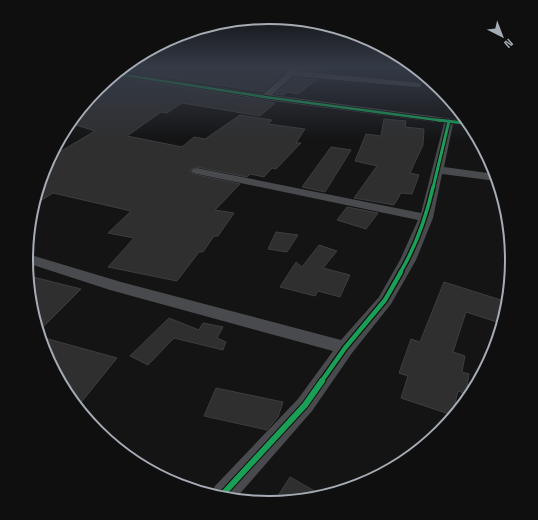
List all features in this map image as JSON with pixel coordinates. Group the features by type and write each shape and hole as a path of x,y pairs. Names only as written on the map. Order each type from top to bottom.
{"street":[{"path":"226,492 304,405 345,348 385,300 408,260 426,218 438,170 456,122 228,91"},
{"path":"265,97 271,91"},
{"path":"438,170 490,177"},
{"path":"197,171 426,218"},
{"path":"33,260 116,286 345,348"}],"building":[{"path":"104,91 205,91 275,103 260,116 182,103 167,113 161,112 127,136 182,147 194,137 205,139 240,115 272,120 268,124 305,129 296,143 301,143 276,169 272,168 264,177 250,174 247,177 197,167 190,170 193,174 240,184 215,210 234,213 218,236 214,236 203,252 199,252 177,281 108,267 134,238 108,233 131,211 53,193 41,201 51,170 59,152 95,131 76,125"},
{"path":"278,91 302,91 298,94 287,92 284,95 275,94"},
{"path":"384,119 406,121 405,127 424,129 423,145 410,173 419,175 412,194 401,193 394,205 354,198 377,166 355,161 366,134 381,136"},
{"path":"331,147 351,150 325,192 302,187"},
{"path":"347,207 378,213 366,229 337,220"},
{"path":"276,232 298,235 287,252 268,249"},
{"path":"319,245 337,251 323,268 350,275 340,297 318,291 315,296 280,287 296,262 302,267"},
{"path":"34,277 81,289 43,327 35,291"},
{"path":"444,282 501,300 497,322 466,312 453,352 465,356 462,372 469,374 467,388 464,393 458,391 454,406 448,414 401,398 408,376 399,373 411,339 420,342"},
{"path":"169,318 199,330 203,323 223,327 217,338 226,342 223,350 174,338 148,365 130,356"},
{"path":"47,339 117,358 81,403 57,364"},
{"path":"216,388 283,402 278,417 267,430 204,416"},
{"path":"290,477 315,491 300,494 278,495"}],"cycle path":[{"path":"228,91 461,123"},
{"path":"225,491 305,405 345,348 385,300 408,260 426,218 449,121"}]}
